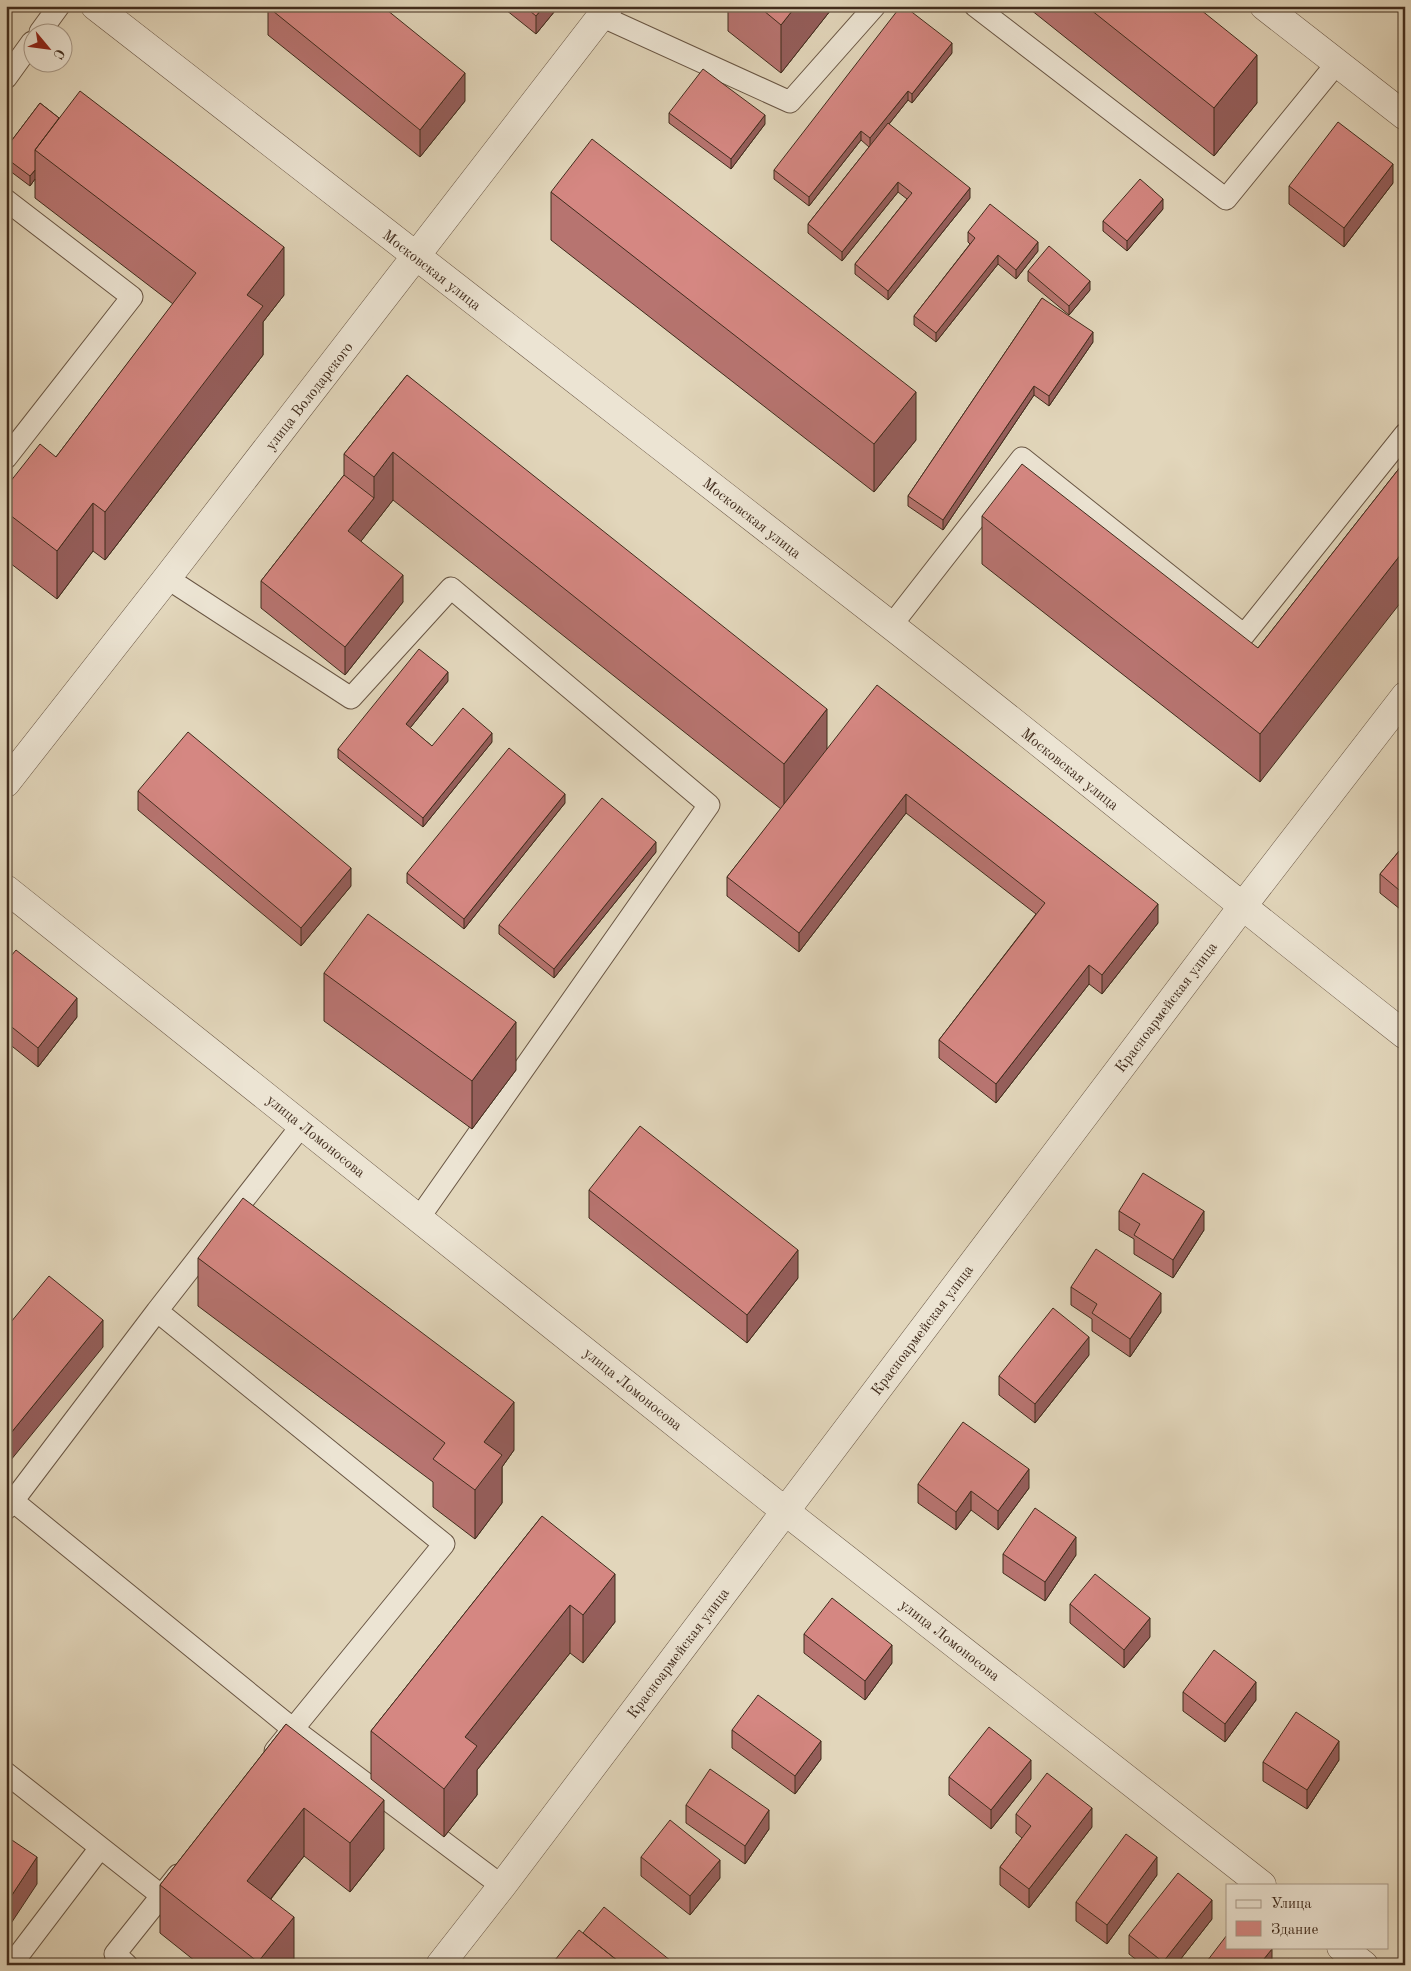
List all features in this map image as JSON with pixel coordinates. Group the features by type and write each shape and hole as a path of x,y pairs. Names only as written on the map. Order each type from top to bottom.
{"street":[{"name":"Московская улица","path":"96,6 416,258 891,626 1405,1035"},
{"path":"1264,6 1405,116"},
{"name":"улица Володарского","path":"6,783 168,578 605,11"},
{"name":"Красноармейская улица","path":"440,1965 502,1886 1242,907 1405,696"},
{"name":"улица Ломоносова","path":"6,889 785,1511 1261,1884"},
{"path":"1342,1948 1364,1965"}],"lane":[{"path":"47,22 59,6"},
{"path":"605,11 790,102 875,6"},
{"path":"975,6 1226,199 1337,64"},
{"path":"6,78 22,56"},
{"path":"6,200 132,297 6,458"},
{"path":"891,626 1022,458 1244,635 1405,434"},
{"path":"168,578 351,698 451,588 709,805 419,1218"},
{"path":"302,1125 157,1311 10,1505 293,1729 502,1886"},
{"path":"157,1311 444,1544 263,1767"},
{"path":"6,1773 162,1896"},
{"path":"11,1965 100,1848"},
{"path":"127,1965 115,1954 192,1858"}],"building":[{"path":"268,6 382,6 465,73 420,130"},
{"path":"524,6 544,6 536,16"},
{"path":"758,6 796,6 781,25"},
{"path":"901,6 904,6 952,43 912,94 908,91 870,138 861,131 809,197 774,170"},
{"path":"1086,6 1196,6 1257,55 1214,108"},
{"path":"703,69 765,115 731,159 669,113"},
{"path":"80,91 284,247 247,295 263,306 105,512 93,503 57,551 6,512 6,487 40,444 56,457 196,273 35,150"},
{"path":"40,103 59,118 35,150 35,170 30,176 6,158 6,148"},
{"path":"1338,122 1393,164 1344,228 1289,186"},
{"path":"888,123 970,188 888,291 855,264 912,193 898,182 842,252 808,224"},
{"path":"592,139 916,392 874,444 551,192"},
{"path":"1140,179 1163,199 1127,241 1103,221"},
{"path":"990,204 1038,242 1016,270 998,255 936,333 914,316 975,238 968,232"},
{"path":"1049,246 1090,281 1069,306 1028,271"},
{"path":"1042,298 1093,332 1049,396 1034,386 943,520 908,496"},
{"path":"407,375 827,709 784,764 393,452 374,477 344,454"},
{"path":"1405,461 1405,549 1260,734 982,516 1022,464 1258,648"},
{"path":"344,475 374,498 348,531 403,575 345,647 261,581"},
{"path":"419,649 448,672 406,724 432,746 463,708 492,733 423,818 338,749"},
{"path":"877,685 1158,904 1102,975 1089,965 996,1084 939,1040 1045,903 906,794 799,933 727,877"},
{"path":"188,732 351,868 301,928 138,791"},
{"path":"509,748 565,794 464,919 407,873"},
{"path":"602,798 656,842 554,969 499,925"},
{"path":"1405,844 1405,895 1380,874"},
{"path":"368,914 516,1022 472,1081 324,973"},
{"path":"16,950 77,998 38,1048 8,1024 6,1027 6,962"},
{"path":"640,1126 798,1250 747,1315 589,1190"},
{"path":"1143,1173 1204,1211 1173,1260 1134,1235 1140,1224 1119,1211"},
{"path":"243,1198 514,1402 484,1442 502,1455 475,1490 433,1459 445,1443 198,1258"},
{"path":"1096,1249 1161,1293 1130,1339 1092,1313 1097,1304 1071,1287"},
{"path":"49,1276 103,1320 6,1439 6,1328"},
{"path":"1053,1308 1089,1337 1035,1404 999,1376"},
{"path":"963,1422 1029,1469 998,1511 971,1491 956,1512 918,1484"},
{"path":"1035,1508 1076,1537 1045,1582 1003,1554"},
{"path":"542,1516 615,1574 583,1615 570,1605 465,1737 477,1746 444,1789 371,1731"},
{"path":"1095,1574 1150,1618 1124,1650 1070,1604"},
{"path":"832,1598 892,1645 865,1681 804,1634"},
{"path":"1214,1650 1256,1682 1225,1724 1183,1692"},
{"path":"758,1695 821,1741 795,1776 732,1730"},
{"path":"1296,1712 1339,1741 1307,1790 1263,1762"},
{"path":"286,1724 384,1800 350,1843 304,1808 247,1881 294,1917 258,1962 160,1885"},
{"path":"989,1727 1031,1760 991,1810 949,1777"},
{"path":"710,1769 769,1810 745,1846 686,1805"},
{"path":"1047,1773 1092,1808 1029,1889 1000,1867 1031,1826 1016,1814"},
{"path":"670,1820 720,1860 690,1896 641,1857"},
{"path":"1126,1834 1157,1857 1107,1925 1076,1902"},
{"path":"6,1836 37,1857 6,1904"},
{"path":"1178,1873 1212,1900 1163,1962 1129,1935"},
{"path":"604,1907 676,1965 623,1965 583,1933"},
{"path":"579,1930 623,1965 551,1965"},
{"path":"1226,1936 1226,1948 1272,1949 1259,1965 1204,1965"},
{"path":"1288,1959 1295,1965 1284,1965"}]}
